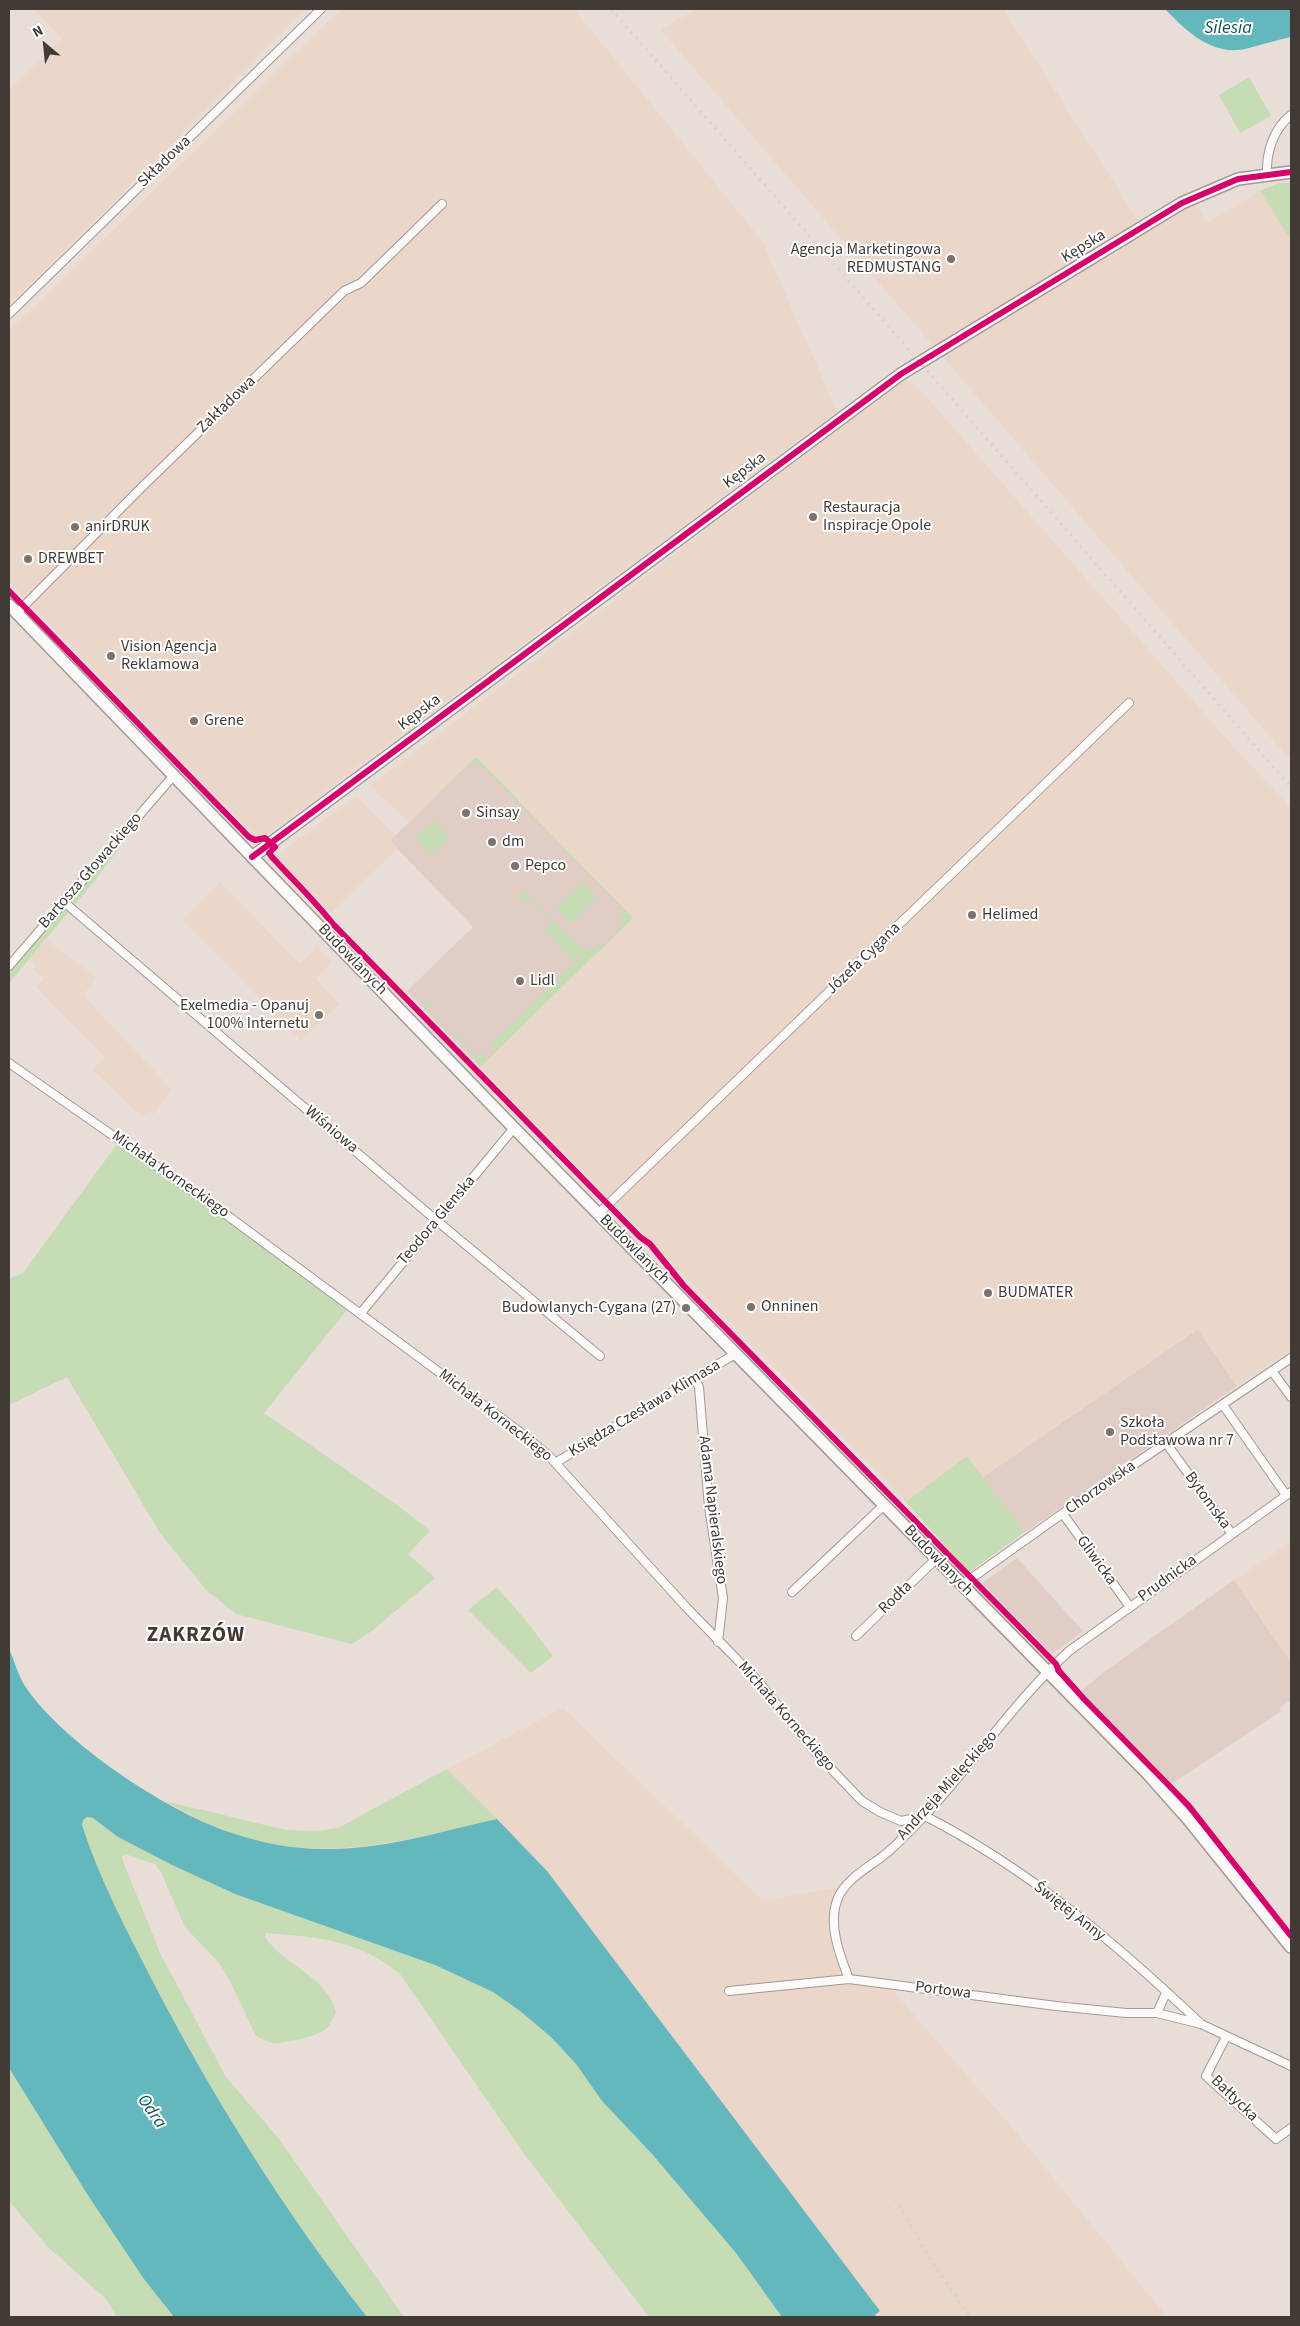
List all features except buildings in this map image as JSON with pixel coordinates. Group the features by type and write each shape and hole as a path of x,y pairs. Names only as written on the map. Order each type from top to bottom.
{"main road":[{"name":"Kępska","path":"252,857 901,374 1182,203 1226,183 1267,174 1291,172"},
{"name":"Budowlanych","path":"9,605 514,1128 1148,1774 1188,1819 1291,1947"}],"street":[{"name":"Składowa","path":"9,314 321,9"},
{"path":"1267,174 1266,156 1282,122 1291,114"},
{"name":"Zakładowa","path":"17,613 344,291 362,283 442,204"},
{"name":"Józefa Cygana","path":"598,1214 1129,703"},
{"name":"Bartosza Głowackiego","path":"9,966 174,775"},
{"name":"Wiśniowa","path":"64,902 437,1221 600,1356"},
{"name":"Michała Korneckiego","path":"9,1063 228,1216 505,1420 555,1463 718,1642 758,1680 828,1766 862,1801 900,1821 925,1816"},
{"name":"Teodora Glenska","path":"360,1314 514,1128"},
{"name":"Księdza Czesława Klimasa","path":"555,1463 735,1354"},
{"name":"Chorzowska","path":"962,1586 1063,1514 1291,1358"},
{"path":"1272,1371 1291,1398"},
{"name":"Adama Napieralskiego","path":"695,1379 699,1387 709,1507 723,1598 718,1642"},
{"path":"1223,1406 1289,1493"},
{"name":"Bytomska","path":"1166,1443 1232,1534"},
{"name":"Prudnicka","path":"1048,1672 1069,1651 1289,1493"},
{"path":"792,1592 884,1505"},
{"name":"Gliwicka","path":"1063,1514 1130,1607"},
{"name":"Rodła","path":"856,1636 936,1559"},
{"name":"Andrzeja Mielęckiego","path":"849,1979 840,1955 834,1919 838,1898 846,1886 888,1852 925,1816 1048,1672"},
{"name":"Świętej Anny","path":"925,1816 979,1845 1051,1895 1201,2024"},
{"name":"Portowa","path":"729,1991 849,1979 1056,2006 1126,2013 1157,2013"},
{"path":"1157,2013 1166,1993"},
{"name":"Świętej Anny","path":"1157,2013 1201,2024 1291,2066"},
{"name":"Bałtycka","path":"1226,2037 1206,2076 1276,2139 1291,2128"}],"shaded area":[{"path":"33,9 306,9 9,304 9,91 62,38"},
{"path":"341,9 574,9 762,241 837,411 259,840 9,582 9,331"},
{"path":"696,9 1003,9 1142,227 1192,198 1207,223 1260,191 1291,240 1291,757 1286,755 661,30"},
{"path":"905,379 917,386 1231,744 1291,808 1291,1349 1237,1386 1197,1329 983,1477 967,1457 906,1502 480,1067 632,918 476,757 409,822 370,786"},
{"path":"476,757 633,918 480,1067 407,991 473,927 390,841"},
{"path":"356,796 395,835 391,841 398,848 331,913 276,856"},
{"path":"220,882 300,964 317,947 332,962 316,979 339,1004 301,1041 183,920"},
{"path":"47,940 97,978 83,995 171,1089 154,1114 149,1110 142,1117 93,1070 105,1057 36,987 44,979 33,969 36,965 30,958"},
{"name":"Szkoła Podstawowa nr 7","path":"1198,1329 1237,1386 1025,1532 983,1477"},
{"path":"1291,1542 1291,1662 1234,1580"},
{"path":"1017,1558 1083,1631 1052,1654 982,1583"},
{"path":"1234,1580 1291,1662 1291,1700 1279,1708 1281,1711 1162,1790 1073,1698 1104,1672"},
{"path":"563,1708 763,1901 846,1886 834,1919 849,1979 887,1984 1010,2125 1167,2317 877,2317 875,2315 879,2310 547,1871 447,1769"}],"green space":[{"path":"1249,77 1271,116 1240,133 1219,95"},
{"path":"1279,183 1291,183 1291,240 1260,191"},
{"path":"476,757 633,918 480,1067 472,1053 438,1016 478,1057 483,1052 486,1059 496,1049 490,1046 494,1041 584,954 582,952 573,960 554,942 556,940 549,933 546,934 543,927 548,928 553,922 529,898 522,903 519,894 525,892 529,895 580,947 587,949 604,944 611,938 621,923 623,915 621,908 482,766 474,764 466,768 406,824"},
{"path":"174,775 93,883 9,983 9,966"},
{"path":"432,818 451,837 432,855 416,839 417,831 420,834 433,822 430,819"},
{"path":"583,882 597,898 571,923 556,908"},
{"path":"424,1001 428,1001 433,1006 431,1009"},
{"path":"120,1140 350,1306 264,1413 400,1507 430,1531 408,1554 435,1578 373,1630 352,1644 236,1614 207,1591 160,1533 67,1377 9,1405 9,1279 23,1273"},
{"path":"967,1456 1025,1532 969,1572 906,1502"},
{"path":"497,1587 553,1656 531,1673 468,1610"},
{"path":"447,1769 497,1819 396,1842 327,1849 259,1842 203,1821 165,1801 286,1830 315,1831 338,1828"},
{"path":"87,1817 93,1818 118,1837 172,1865 235,1894 435,1965 493,1992 520,2011 551,2037 576,2064 602,2101 652,2154 736,2253 782,2317 649,2317 522,2151 400,1974 369,1954 337,1942 302,1936 266,1933 265,1937 273,1947 324,1989 336,2013 328,2027 318,2033 287,2042 275,2043 265,2041 256,2036 229,1979 219,1963 185,1927 161,1872 155,1864 125,1854 122,1857 124,1864 161,1955 226,2077 279,2139 404,2317 367,2317 336,2277 278,2194 198,2065 150,1976 104,1883 81,1825"},
{"path":"9,2068 89,2197 178,2317 117,2317 106,2299 48,2247 9,2201"}],"water":[{"name":"Silesia","path":"1165,9 1291,9 1291,37 1249,48 1224,49 1202,41 1182,26"},
{"name":"Odra","path":"9,1648 25,1686 63,1729 89,1751 146,1791 204,1822 229,1832 291,1847 316,1849 350,1848 414,1839 497,1819 547,1871 880,2311 875,2315 877,2317 782,2317 736,2253 652,2154 602,2101 576,2064 551,2037 520,2011 493,1992 435,1965 235,1894 172,1865 118,1837 93,1818 87,1817 83,1820 82,1825 104,1883 150,1976 198,2065 278,2194 336,2277 367,2317 174,2317 144,2279 89,2197 9,2068"}],"railway":[{"path":"611,9 1291,787"},
{"path":"895,2199 931,2260 970,2317"}],"cycle path":[{"path":"252,857 901,374 1182,203 1238,179 1291,172"},
{"path":"9,591 249,837 255,840 265,838 275,847 269,853 272,857 333,924 640,1237 650,1244 684,1286 1056,1664 1059,1671 1084,1699 1189,1806 1291,1936"}],"place":[{"name":"Agencja Marketingowa REDMUSTANG","path":"951,259"},
{"name":"Restauracja Inspiracje Opole","path":"813,517"},
{"name":"anirDRUK","path":"75,527"},
{"name":"DREWBET","path":"28,559"},
{"name":"Vision Agencja Reklamowa","path":"111,656"},
{"name":"Grene","path":"194,721"},
{"name":"Sinsay","path":"466,813"},
{"name":"dm","path":"492,842"},
{"name":"Pepco","path":"515,866"},
{"name":"Helimed","path":"972,915"},
{"name":"Lidl","path":"520,981"},
{"name":"Exelmedia - Opanuj 100% Internetu","path":"319,1015"},
{"name":"BUDMATER","path":"988,1293"},
{"name":"Onninen","path":"751,1307"},
{"name":"Budowlanych-Cygana (27)","path":"686,1308"},
{"name":"Szkoła Podstawowa nr 7","path":"1110,1432"}],"district":[{"name":"ZAKRZÓW","path":"196,1636"}]}
